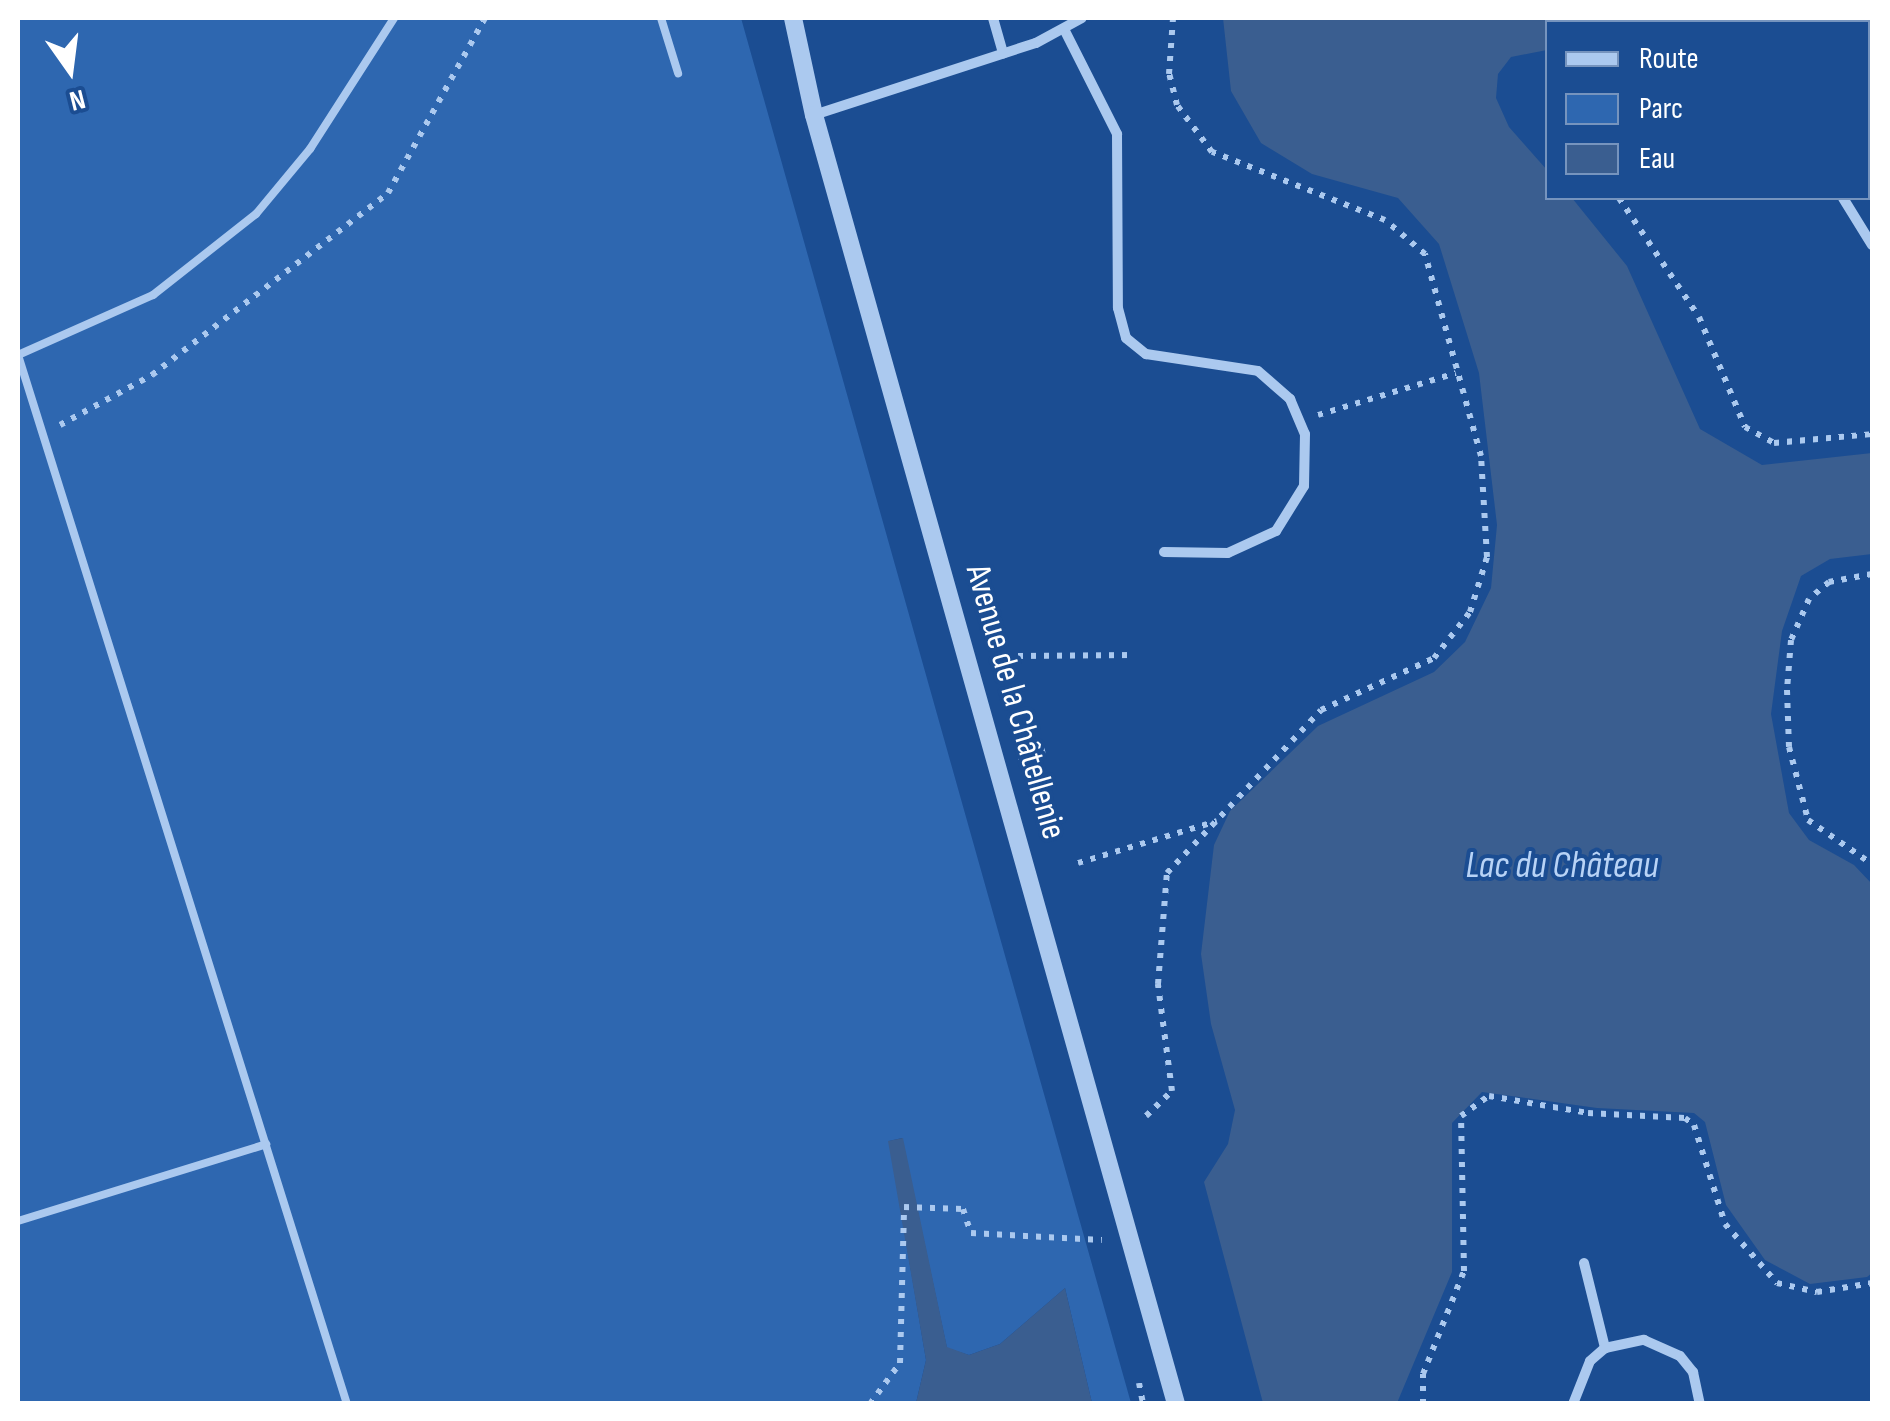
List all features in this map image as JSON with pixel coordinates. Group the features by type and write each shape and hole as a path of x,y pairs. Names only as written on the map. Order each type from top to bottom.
{"street":[{"name":"Avenue de la Châtellenie","path":"793,18 814,116 1176,1404"},
{"path":"993,18 1004,54"},
{"path":"814,116 1004,54 1082,18"},
{"path":"1064,29 1117,134 1118,308 1126,338 1146,354 1258,371 1301,420 1307,473 1285,523 1265,540 1228,553 1164,552"},
{"path":"1844,200 1872,245"},
{"path":"1584,1263 1605,1348"},
{"path":"1573,1404 1578,1377 1605,1348 1644,1340 1663,1346 1692,1372 1700,1404"}],"lane":[{"path":"347,1404 18,355 154,295 256,214 310,150 394,18"},
{"path":"662,18 678,73"},
{"path":"18,1221 266,1144"}],"path":[{"path":"43,434 152,376 388,194 485,18"},
{"path":"1146,1116 1172,1091 1158,984 1166,873 1321,710 1434,658 1470,612 1487,556 1484,499 1472,416 1456,373 1438,286 1425,254 1406,232 1212,152 1177,105 1168,74 1173,18"},
{"path":"1621,200 1699,317 1745,427 1774,443 1872,434"},
{"path":"1301,420 1456,373"},
{"path":"1872,574 1829,582 1809,598 1791,640 1787,690 1790,747 1808,820 1872,864"},
{"path":"1018,656 1134,654"},
{"path":"1078,862 1218,820"},
{"path":"1422,1404 1423,1374 1464,1271 1462,1116 1489,1096 1588,1113 1685,1118 1694,1125 1726,1224 1778,1283 1817,1292 1872,1283"},
{"path":"870,1404 900,1362 904,1207 964,1209 970,1233 1104,1240"}],"green space":[{"path":"18,18 741,18 1131,1403 1092,1403 1065,1288 1000,1344 969,1355 947,1348 902,1138 889,1141 926,1360 916,1403 18,1403"}],"water":[{"name":"Lac du Château","path":"1223,18 1653,18 1545,20 1545,50 1511,57 1498,74 1496,98 1509,127 1545,168 1545,200 1574,200 1627,266 1700,429 1762,465 1872,453 1872,554 1830,559 1801,576 1782,631 1771,714 1789,813 1809,840 1854,865 1872,884 1872,1273 1867,1277 1810,1284 1765,1260 1726,1205 1705,1122 1694,1113 1597,1108 1482,1092 1452,1123 1452,1272 1397,1403 1263,1403 1204,1182 1228,1144 1235,1110 1211,1024 1201,954 1214,845 1230,811 1318,726 1434,672 1465,642 1491,588 1497,525 1479,373 1439,244 1398,198 1312,174 1261,143 1231,91"},
{"path":"903,1138 947,1347 969,1355 1000,1344 1065,1288 1092,1403 916,1403 926,1360 888,1141"}]}
